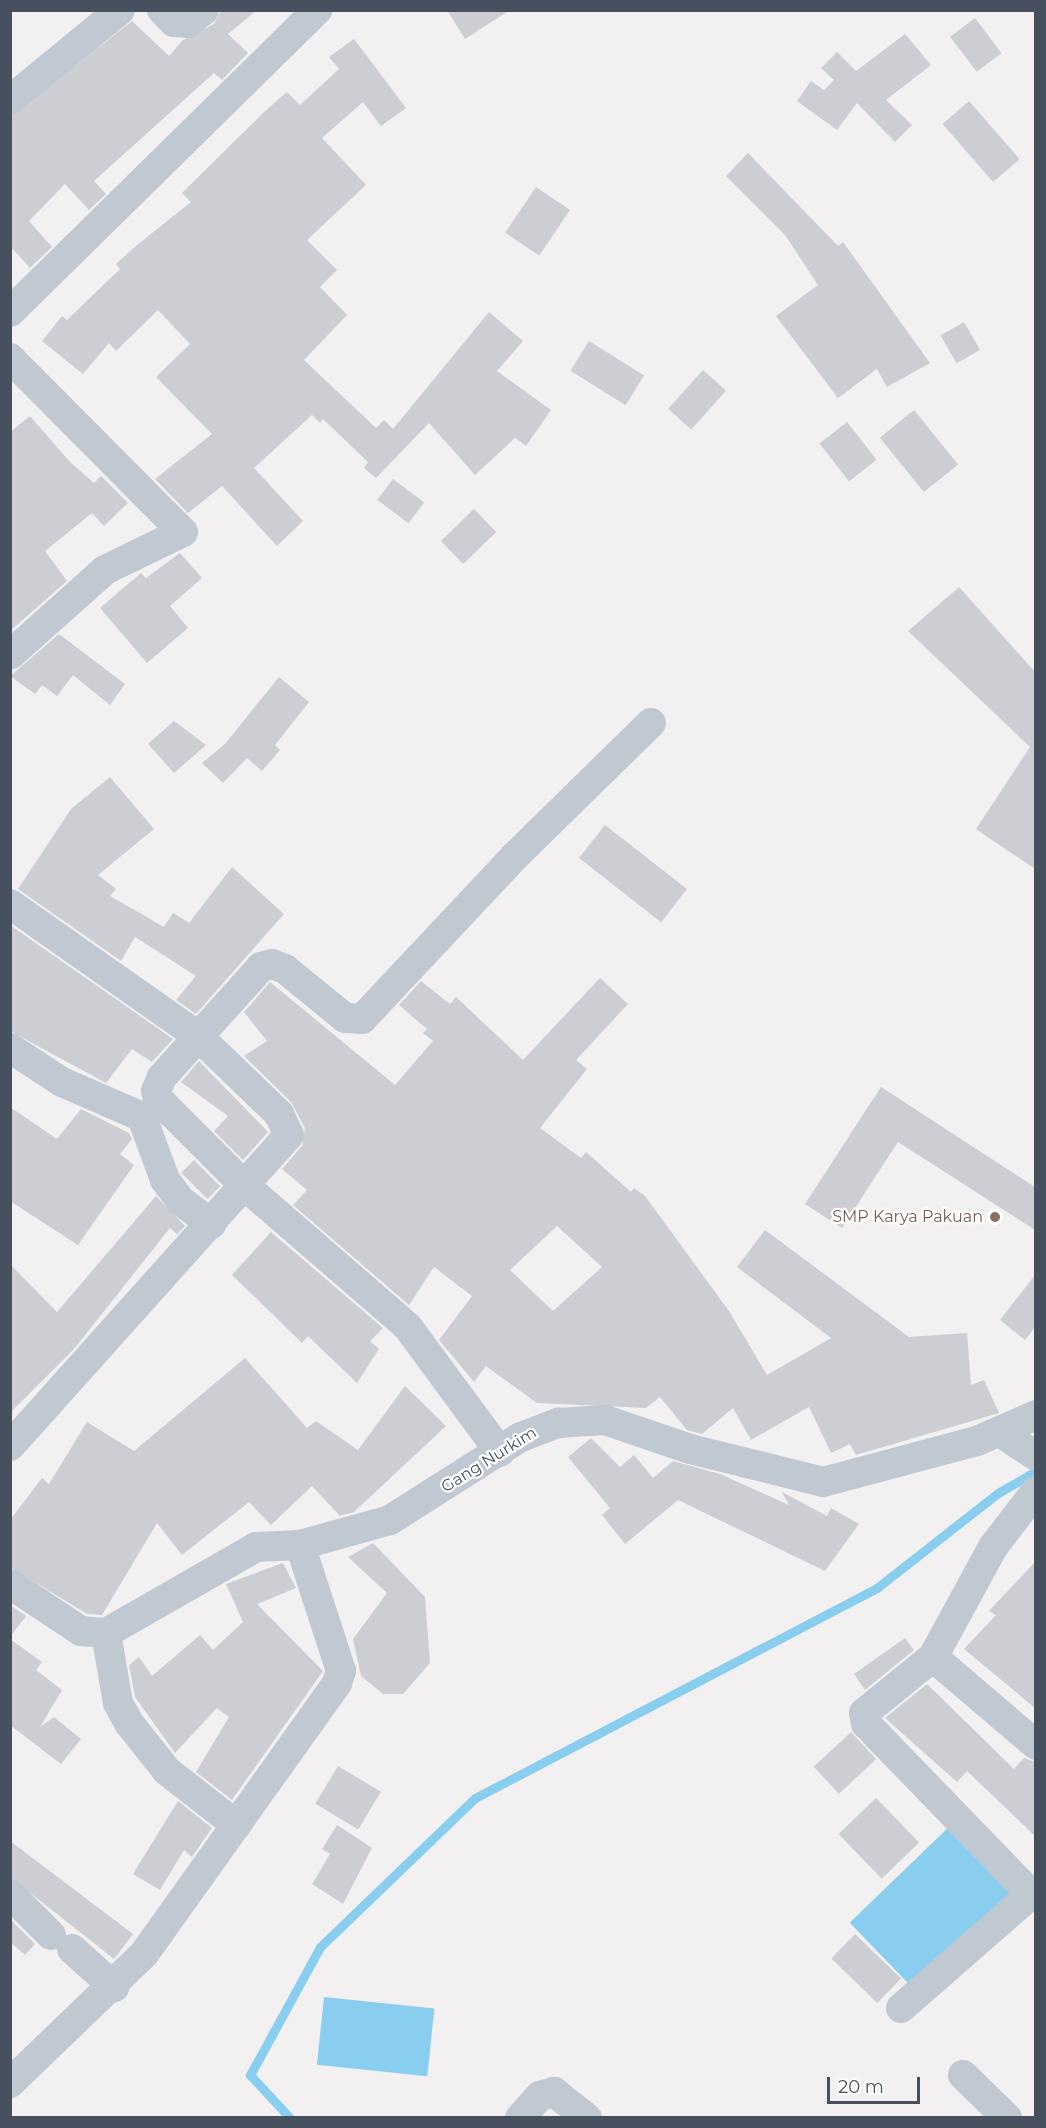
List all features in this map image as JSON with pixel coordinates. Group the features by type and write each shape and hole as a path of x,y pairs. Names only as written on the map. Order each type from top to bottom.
{"street":[{"path":"10,100 120,10"},
{"path":"162,10 174,22 187,23 204,10"},
{"path":"10,312 317,10"},
{"path":"10,358 183,532 105,570 10,656"},
{"path":"500,1452 408,1327 245,1185 158,1099 162,1077 252,976 272,964 345,1018 362,1019 651,723"},
{"path":"10,904 199,1037 288,1125 284,1145 245,1185 10,1446"},
{"path":"10,1048 62,1082 142,1117 165,1180 181,1201 211,1224"},
{"name":"Gang Nurkim","path":"106,1633 256,1547 300,1545 390,1520 538,1428 605,1420 690,1449 823,1482 861,1476 1000,1432 1035,1415"},
{"path":"1000,1432 1033,1455"},
{"path":"901,2008 1033,1892 866,1724 864,1713 871,1704 933,1657 993,1547 1035,1491"},
{"path":"10,2083 114,1987 144,1954 327,1700 341,1671 300,1545"},
{"path":"10,1584 81,1631 106,1633 118,1703 129,1723 167,1771 236,1825"},
{"path":"933,1657 1035,1744"},
{"path":"10,1894 114,1987"},
{"path":"963,2075 1008,2118"},
{"path":"520,2118 540,2096 554,2092 587,2118"}],"water":[{"path":"954,1822 1022,1892 918,1993 850,1923"},
{"path":"324,1997 434,2009 427,2076 317,2065"}],"building":[{"path":"221,10 257,10 228,34 248,53 222,80 214,73 94,181 106,194 89,210 65,184 29,221 52,247 30,268 10,246 10,117 132,21 169,56 183,40 214,24"},
{"path":"447,10 510,10 465,39"},
{"path":"975,18 1001,53 977,72 950,37"},
{"path":"905,34 931,65 886,100 912,125 895,142 857,103 837,130 797,101 811,81 824,90 834,80 821,68 837,52 856,71"},
{"path":"354,39 406,108 381,126 363,102 322,138 366,185 307,240 337,270 320,287 347,315 304,360 376,428 384,420 393,429 489,312 523,341 497,371 551,410 526,446 515,438 475,475 429,423 376,478 364,468 368,462 323,419 320,423 312,415 254,468 303,521 277,546 222,486 188,513 155,479 212,434 156,377 190,344 158,310 116,351 109,343 83,374 42,341 62,316 67,320 120,269 116,264 191,202 182,193 263,113 287,92 300,105 339,69 329,57"},
{"path":"969,101 1020,159 993,182 943,124"},
{"path":"748,153 838,246 843,242 930,363 887,387 877,369 838,398 776,316 818,285 785,235 726,176"},
{"path":"536,187 570,210 539,256 505,233"},
{"path":"964,322 980,350 957,363 941,336"},
{"path":"589,341 644,375 626,405 570,371"},
{"path":"703,370 726,391 691,429 668,409"},
{"path":"914,410 958,464 924,492 880,438"},
{"path":"30,416 70,462 94,483 101,476 128,503 104,526 92,513 45,551 67,581 10,631 10,432"},
{"path":"847,422 877,460 849,481 819,444"},
{"path":"393,479 424,502 408,523 377,500"},
{"path":"474,509 496,532 463,564 441,541"},
{"path":"180,553 202,578 170,606 188,628 147,663 100,608 141,573 146,578"},
{"path":"959,587 1035,672 1035,869 976,829 1030,747 908,631"},
{"path":"59,634 125,684 110,705 73,675 57,696 42,685 35,694 10,676"},
{"path":"279,677 309,702 275,745 280,750 262,771 247,758 223,783 202,763 225,744"},
{"path":"174,721 206,745 174,773 148,744"},
{"path":"110,777 154,829 98,875 116,889 110,896 164,927 173,913 189,923 232,867 284,914 196,1014 176,1000 196,976 135,937 121,961 18,889 71,809"},
{"path":"605,825 687,889 661,922 579,858"},
{"path":"10,925 173,1039 152,1062 132,1049 106,1083 10,1031"},
{"path":"600,978 628,1004 576,1060 587,1069 540,1128 581,1158 586,1152 631,1192 634,1188 645,1196 729,1311 767,1375 831,1338 737,1267 765,1230 909,1337 967,1333 971,1385 984,1380 999,1413 856,1455 850,1444 831,1453 809,1407 751,1440 733,1408 702,1434 687,1430 660,1397 646,1408 537,1403 486,1366 474,1382 439,1340 472,1296 434,1267 409,1305 293,1205 307,1190 282,1169 302,1146 305,1128 291,1102 244,1056 267,1041 244,1012 270,982 395,1085 433,1041 423,1033 427,1029 399,1005 421,981 450,1004 456,997 523,1060","holes":["557,1226 602,1267 553,1311 510,1270"]},
{"path":"199,1061 268,1132 243,1160 214,1131 228,1116 181,1082"},
{"path":"881,1087 1035,1187 1035,1230 898,1142 842,1228 805,1204"},
{"path":"10,1107 57,1139 81,1109 129,1133 132,1139 120,1154 134,1165 78,1245 10,1201"},
{"path":"194,1160 220,1186 207,1199 181,1173"},
{"path":"156,1196 185,1226 177,1234 170,1228 74,1349 10,1413 10,1264 57,1312"},
{"path":"271,1232 383,1328 370,1341 379,1349 357,1383 308,1336 302,1343 232,1275"},
{"path":"1035,1275 1035,1327 1025,1340 1000,1320"},
{"path":"245,1358 307,1428 316,1421 358,1450 405,1386 446,1426 354,1512 340,1516 312,1486 271,1525 249,1502 182,1555 157,1523 102,1615 87,1614 10,1567 10,1520 42,1478 49,1484 87,1422 134,1451"},
{"path":"591,1438 620,1467 634,1455 653,1478 673,1461 720,1474 789,1505 782,1492 827,1516 831,1508 859,1524 825,1571 678,1500 625,1544 602,1515 610,1508 568,1457"},
{"path":"373,1543 425,1597 430,1663 403,1694 383,1694 361,1676 353,1639 387,1593 348,1557"},
{"path":"1035,1562 1035,1708 964,1649 996,1615 989,1611"},
{"path":"283,1563 296,1588 257,1604 323,1671 232,1800 196,1772 229,1717 217,1708 175,1753 135,1697 129,1665 139,1657 152,1676 200,1635 213,1650 243,1622 226,1584"},
{"path":"10,1605 26,1616 10,1637"},
{"path":"905,1638 914,1650 865,1690 854,1674"},
{"path":"10,1639 42,1662 36,1670 62,1690 40,1727 54,1717 81,1739 61,1764 10,1725"},
{"path":"927,1684 1014,1769 1024,1758 1035,1762 1035,1836 967,1771 957,1782 885,1718"},
{"path":"851,1732 876,1759 839,1794 814,1767"},
{"path":"338,1766 381,1792 358,1829 315,1804"},
{"path":"876,1798 919,1843 882,1879 839,1834"},
{"path":"178,1801 212,1828 192,1857 184,1850 160,1890 133,1874"},
{"path":"337,1825 372,1848 343,1904 312,1884 330,1854 322,1849"},
{"path":"10,1841 133,1934 114,1959 10,1877"},
{"path":"10,1919 35,1944 25,1955 10,1942"},
{"path":"855,1934 901,1978 877,2003 831,1958"}],"waterway":[{"path":"290,2118 250,2075 320,1947 475,1798 878,1587 998,1493 1036,1471"}],"place":[{"name":"SMP Karya Pakuan","path":"995,1217"}]}
